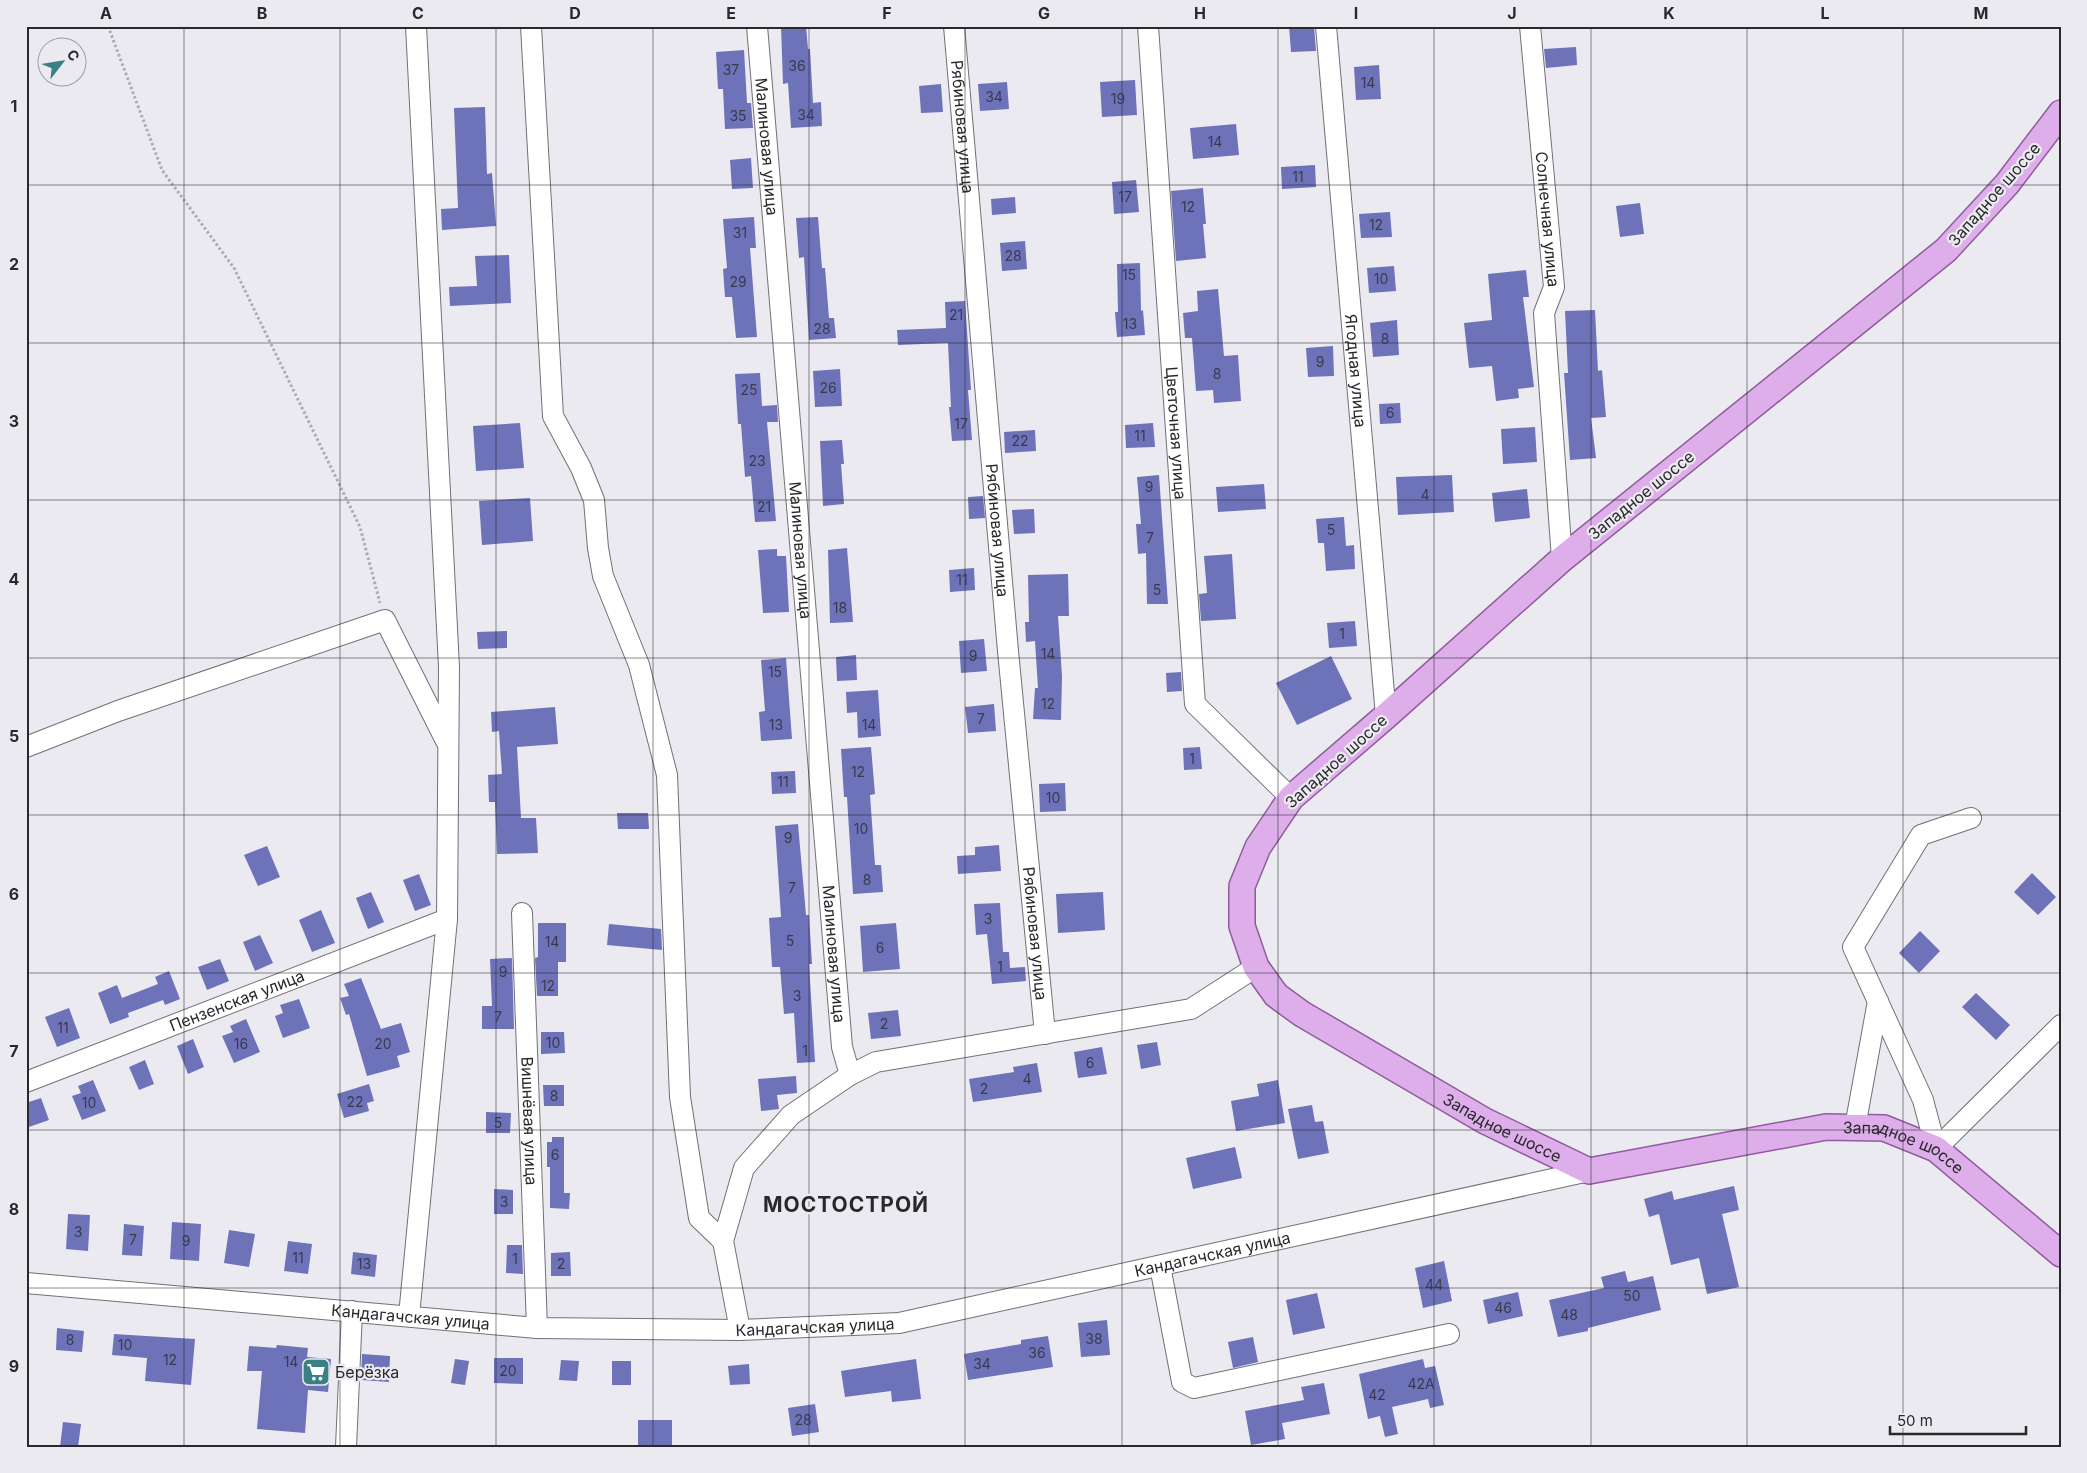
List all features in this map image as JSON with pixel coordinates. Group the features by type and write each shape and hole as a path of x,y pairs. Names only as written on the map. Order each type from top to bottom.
{"main road":[{"name":"Западное шоссе","path":"2061,113 2007,184 1946,250 1562,558 1386,716 1291,798 1258,847 1242,886 1242,926 1256,967 1276,995 1302,1014 1485,1121 1589,1171 1826,1127 1884,1128 1936,1149 2061,1254"}],"street":[{"path":"409,1316 447,919 449,667 416,26"},
{"path":"531,26 552,416 581,468 594,500 598,548 603,576 639,664 667,775 680,1097 699,1218 723,1241"},
{"name":"Малиновая улица","path":"758,26 842,1046 850,1075"},
{"name":"Рябиновая улица","path":"954,26 1008,651 1044,1034"},
{"name":"Цветочная улица","path":"1148,26 1195,704 1291,798"},
{"name":"Ягодная улица","path":"1326,26 1386,716"},
{"name":"Солнечная улица","path":"1530,26 1554,287 1544,313 1562,558"},
{"path":"26,747 118,711 385,620 448,743"},
{"path":"1971,818 1921,835 1853,947 1923,1100 1936,1149 2061,1025"},
{"name":"Вишнёвая улица","path":"522,914 537,1328"},
{"name":"Пензенская улица","path":"26,1082 447,919"},
{"path":"740,1330 723,1241 744,1168 791,1115 850,1075 876,1062 1190,1009 1256,967"},
{"path":"1855,1127 1878,1001"},
{"name":"Кандагачская улица","path":"26,1283 537,1328 740,1330 899,1323 1589,1171"},
{"path":"1160,1266 1182,1382 1194,1388 1449,1334"},
{"path":"346,1447 352,1311"}],"path":[{"path":"108,26 162,170 234,268 360,528 385,620"}],"building":[{"path":"781,26 806,26 808,49 810,49 813,103 821,102 822,126 791,128 788,83 783,84"},
{"path":"1289,26 1314,26 1316,51 1291,52"},
{"path":"1576,47 1577,65 1546,68 1544,49"},
{"path":"744,50 747,103 751,103 753,128 725,129 723,89 718,89 716,52"},
{"path":"1379,65 1381,99 1356,100 1354,67"},
{"path":"1135,80 1137,115 1102,117 1100,82"},
{"path":"1007,82 1009,109 980,111 978,84"},
{"path":"941,84 943,112 921,113 919,86"},
{"path":"485,107 487,174 492,173 496,226 442,230 441,209 458,208 454,108"},
{"path":"1236,124 1239,155 1193,159 1190,128"},
{"path":"751,158 753,188 732,189 730,160"},
{"path":"1315,165 1316,187 1282,189 1281,167"},
{"path":"1136,180 1139,212 1114,214 1112,182"},
{"path":"1203,188 1206,224 1203,224 1206,258 1176,261 1171,191"},
{"path":"1015,197 1016,213 992,215 991,199"},
{"path":"1640,203 1644,234 1620,237 1616,206"},
{"path":"1390,212 1392,237 1361,238 1359,214"},
{"path":"754,217 756,248 750,248 757,337 736,338 732,297 725,297 723,269 727,268 723,219"},
{"path":"818,217 822,268 825,268 829,318 834,318 836,338 809,340 804,257 799,258 796,218"},
{"path":"1025,241 1027,269 1002,271 1000,243"},
{"path":"509,255 511,303 450,306 449,287 477,286 475,256"},
{"path":"1140,263 1141,311 1143,310 1145,335 1117,337 1115,312 1118,312 1117,264"},
{"path":"1394,266 1396,291 1369,293 1367,268"},
{"path":"1526,270 1529,297 1523,297 1534,387 1518,389 1519,398 1496,401 1492,366 1469,368 1464,323 1492,320 1488,274"},
{"path":"1218,289 1224,356 1238,355 1241,401 1214,403 1213,390 1196,391 1192,338 1185,338 1183,313 1198,311 1197,291"},
{"path":"965,301 971,390 968,390 972,440 952,441 949,407 951,407 948,343 898,345 897,330 946,328 945,302"},
{"path":"1595,310 1598,371 1602,370 1606,417 1591,418 1596,458 1570,460 1564,373 1568,373 1565,311"},
{"path":"1397,320 1399,355 1373,357 1370,323"},
{"path":"1333,346 1334,376 1308,377 1306,348"},
{"path":"840,369 842,406 815,407 813,371"},
{"path":"760,373 762,406 777,405 778,422 767,422 776,521 755,522 751,476 745,477 741,424 738,424 735,374"},
{"path":"1400,403 1401,423 1380,424 1379,404"},
{"path":"520,423 524,468 476,471 473,426"},
{"path":"1153,423 1155,447 1126,448 1125,425"},
{"path":"1535,427 1537,462 1503,464 1501,429"},
{"path":"1035,430 1036,451 1005,453 1004,432"},
{"path":"842,440 844,464 841,464 844,504 823,506 820,441"},
{"path":"1159,475 1168,604 1147,604 1146,553 1138,554 1136,524 1141,524 1137,477"},
{"path":"1452,475 1454,512 1398,515 1396,477"},
{"path":"1264,484 1266,509 1218,512 1216,487"},
{"path":"1527,489 1530,518 1495,522 1492,493"},
{"path":"983,496 985,518 969,519 968,497"},
{"path":"530,498 533,541 482,545 479,501"},
{"path":"1034,509 1035,533 1014,534 1012,510"},
{"path":"1344,517 1346,546 1354,545 1355,569 1326,571 1324,543 1318,543 1316,519"},
{"path":"847,548 853,622 830,623 828,550"},
{"path":"777,549 777,556 786,556 789,612 763,613 758,550"},
{"path":"1232,554 1236,619 1201,621 1199,594 1207,593 1204,556"},
{"path":"974,568 975,590 950,592 949,570"},
{"path":"1068,574 1069,616 1058,616 1062,676 1061,720 1033,719 1035,688 1038,688 1035,641 1026,642 1025,622 1029,622 1028,575"},
{"path":"1355,621 1357,646 1329,648 1327,623"},
{"path":"507,631 507,648 478,649 477,632"},
{"path":"984,639 987,671 961,673 959,641"},
{"path":"856,655 857,680 837,681 836,657"},
{"path":"1331,656 1352,699 1297,725 1276,683"},
{"path":"786,658 792,739 761,741 759,712 765,711 761,660"},
{"path":"1181,672 1182,691 1167,692 1166,673"},
{"path":"878,690 881,736 858,738 857,712 847,713 846,692"},
{"path":"994,704 996,731 968,733 965,707"},
{"path":"555,707 558,744 517,747 521,818 536,818 538,853 497,854 495,802 489,802 488,775 502,774 499,731 492,732 491,712"},
{"path":"871,747 875,794 870,795 875,865 881,865 883,892 853,894 847,797 844,797 841,749"},
{"path":"1200,747 1202,769 1184,770 1183,748"},
{"path":"795,771 796,793 772,794 771,772"},
{"path":"1065,783 1066,811 1040,812 1039,784"},
{"path":"617,813 648,813 649,829 618,829"},
{"path":"798,824 806,915 809,915 812,964 809,964 815,1062 797,1063 794,1013 784,1014 780,967 772,967 769,918 781,917 775,826"},
{"path":"999,845 1001,871 958,874 957,856 975,855 975,847"},
{"path":"267,846 280,877 258,886 244,855"},
{"path":"2032,873 2056,897 2038,915 2014,892"},
{"path":"419,874 431,905 415,911 403,880"},
{"path":"371,892 384,922 368,929 356,898"},
{"path":"1103,892 1105,930 1058,933 1056,894"},
{"path":"1000,903 1003,952 1009,952 1010,968 1025,967 1026,981 992,984 987,934 976,935 974,904"},
{"path":"321,910 335,943 312,952 299,920"},
{"path":"538,923 566,923 566,962 558,962 558,996 537,996 535,958 538,957"},
{"path":"896,923 900,969 863,972 860,926"},
{"path":"609,924 661,929 662,950 607,945"},
{"path":"1920,931 1940,951 1919,973 1899,953"},
{"path":"260,935 273,963 255,971 243,942"},
{"path":"512,958 514,1029 482,1029 482,1006 492,1006 490,959"},
{"path":"220,959 229,981 207,990 198,967"},
{"path":"169,971 180,999 165,1005 163,1000 128,1013 129,1017 110,1024 98,993 117,985 122,998 158,984 155,977"},
{"path":"361,978 381,1029 401,1023 410,1052 397,1056 400,1067 367,1076 349,1014 346,1015 340,998 349,996 344,984"},
{"path":"1976,993 2010,1025 1996,1040 1962,1007"},
{"path":"299,999 310,1028 283,1038 275,1016 283,1013 280,1005"},
{"path":"69,1008 80,1038 57,1047 45,1017"},
{"path":"898,1010 901,1036 871,1039 868,1013"},
{"path":"246,1019 260,1052 234,1063 222,1036 233,1032 230,1026"},
{"path":"541,1032 564,1032 565,1053 541,1054"},
{"path":"193,1039 204,1067 188,1074 177,1046"},
{"path":"1157,1042 1161,1065 1141,1069 1137,1045"},
{"path":"1102,1047 1107,1074 1078,1078 1074,1052"},
{"path":"145,1060 154,1084 139,1090 129,1067"},
{"path":"1037,1063 1042,1092 973,1102 969,1079 1014,1072 1013,1067"},
{"path":"796,1076 797,1093 777,1095 779,1109 761,1111 758,1079"},
{"path":"93,1080 106,1111 82,1120 72,1096 81,1093 78,1086"},
{"path":"1278,1080 1285,1123 1236,1131 1231,1101 1259,1096 1257,1084"},
{"path":"369,1084 374,1101 367,1103 369,1111 344,1118 337,1094"},
{"path":"543,1085 564,1085 564,1106 544,1106"},
{"path":"41,1098 49,1120 26,1128 26,1103"},
{"path":"1312,1105 1315,1122 1323,1121 1329,1153 1298,1159 1288,1109"},
{"path":"486,1112 511,1113 510,1133 486,1133"},
{"path":"552,1137 564,1137 564,1193 570,1193 569,1209 550,1208 550,1167 547,1167 547,1142 552,1142"},
{"path":"1235,1147 1242,1178 1193,1189 1186,1158"},
{"path":"1734,1186 1739,1210 1722,1214 1739,1287 1707,1294 1699,1258 1671,1265 1659,1214 1649,1217 1644,1199 1672,1191 1674,1200"},
{"path":"494,1189 513,1190 513,1214 494,1214"},
{"path":"68,1214 90,1215 88,1251 66,1249"},
{"path":"172,1222 201,1224 199,1261 170,1259"},
{"path":"124,1224 144,1226 142,1256 122,1255"},
{"path":"229,1230 255,1234 249,1267 224,1263"},
{"path":"288,1241 312,1244 308,1274 284,1271"},
{"path":"507,1245 522,1245 523,1274 506,1273"},
{"path":"353,1252 377,1255 375,1277 351,1274"},
{"path":"570,1252 571,1276 551,1276 551,1253"},
{"path":"1444,1261 1452,1301 1423,1308 1415,1268"},
{"path":"1625,1271 1628,1282 1653,1276 1661,1310 1588,1328 1588,1331 1558,1337 1549,1300 1604,1288 1601,1277"},
{"path":"1518,1292 1523,1316 1488,1324 1483,1300"},
{"path":"1317,1293 1325,1328 1293,1335 1286,1300"},
{"path":"1107,1320 1110,1355 1081,1357 1078,1323"},
{"path":"57,1328 84,1331 82,1352 56,1350"},
{"path":"114,1334 195,1339 191,1385 145,1381 147,1358 112,1355"},
{"path":"1048,1336 1053,1367 968,1380 964,1354 1021,1344 1021,1340"},
{"path":"1253,1337 1258,1362 1233,1368 1228,1342"},
{"path":"277,1345 308,1348 307,1357 331,1359 328,1392 308,1390 305,1433 257,1429 262,1371 247,1371 249,1346 276,1348"},
{"path":"362,1354 390,1356 389,1382 361,1380"},
{"path":"494,1358 523,1358 523,1384 494,1383"},
{"path":"455,1359 469,1361 465,1385 451,1383"},
{"path":"916,1359 921,1399 892,1402 891,1391 845,1397 841,1371"},
{"path":"1423,1359 1425,1368 1435,1366 1444,1405 1430,1408 1428,1399 1392,1407 1398,1434 1385,1437 1380,1416 1368,1419 1359,1374"},
{"path":"561,1360 579,1361 577,1381 559,1380"},
{"path":"612,1361 631,1361 631,1385 612,1385"},
{"path":"749,1364 750,1384 730,1385 728,1366"},
{"path":"1324,1383 1330,1414 1282,1423 1285,1439 1251,1445 1245,1411 1304,1400 1301,1387"},
{"path":"815,1404 819,1432 792,1436 788,1408"},
{"path":"638,1420 672,1420 672,1447 638,1447"},
{"path":"63,1422 81,1424 78,1447 60,1447"}],"place":[{"name":"Берёзка","path":"316,1372"}],"district":[{"name":"МОСТОСТРОЙ","path":"846,1205"}]}
